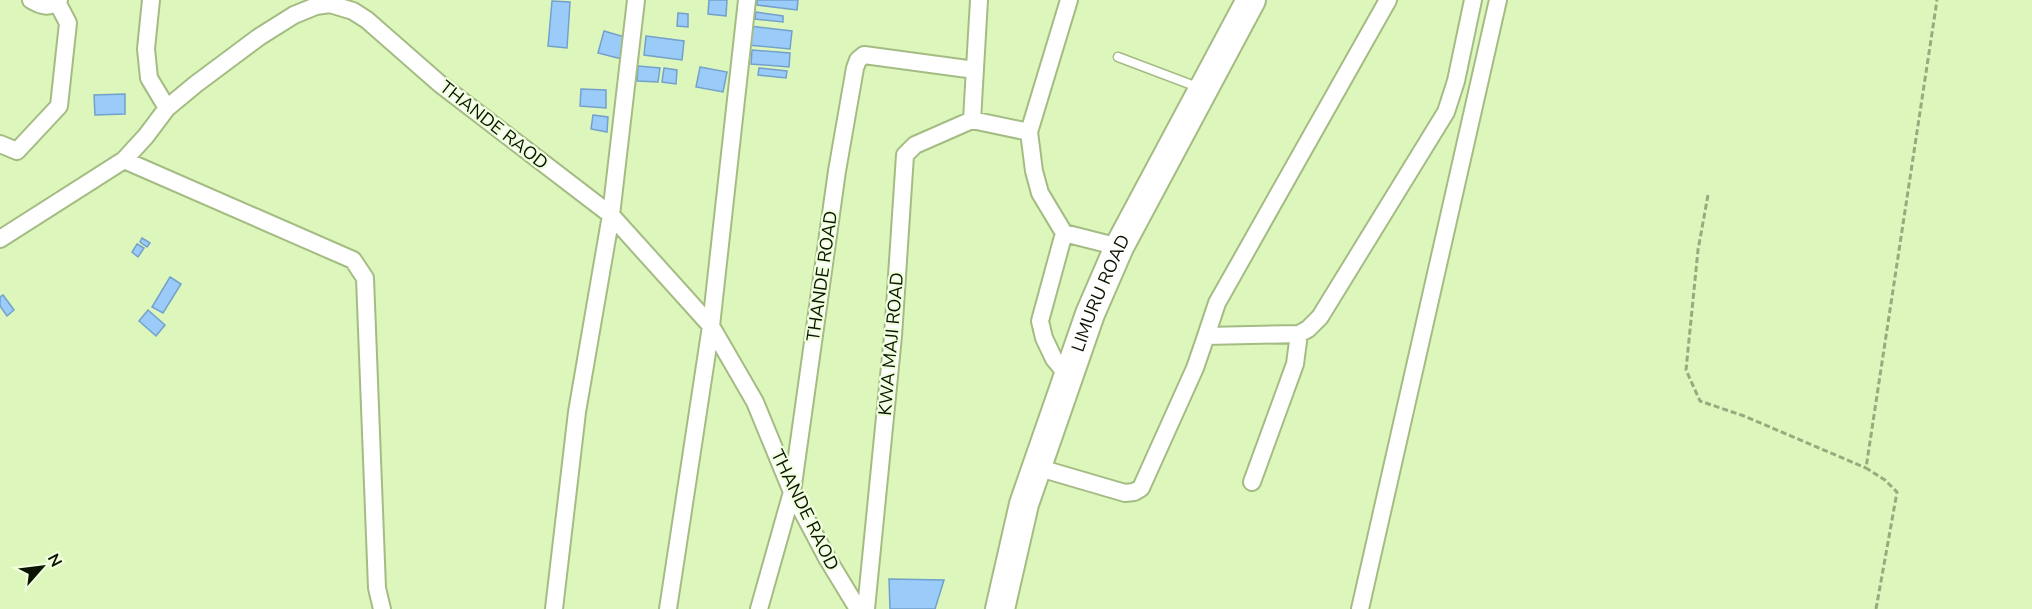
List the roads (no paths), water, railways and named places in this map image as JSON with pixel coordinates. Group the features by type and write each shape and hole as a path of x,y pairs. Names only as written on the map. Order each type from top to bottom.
{"highway":[{"name":"LIMURU ROAD","path":"1000,609 1024,504 1090,314 1119,247 1251,0"}],"street":[{"path":"0,144 17,151 59,106 68,23 58,1 45,6 30,0"},
{"path":"151,0 147,49 149,78 167,108"},
{"path":"554,609 577,412 610,215 636,0"},
{"path":"668,609 711,326 747,0"},
{"path":"979,0 972,120 1029,132"},
{"path":"1069,0 1029,132 1034,171 1040,194 1064,233 1119,247"},
{"path":"1036,467 1125,493 1141,488 1195,368 1217,303 1388,0"},
{"path":"1206,336 1299,334 1320,317 1446,112 1456,81 1473,0"},
{"path":"1360,609 1498,0"},
{"name":"THANDE RAOD","path":"0,239 46,212 124,160 167,108 259,37 294,15 330,2 353,11 367,20 440,84 610,215 711,326 755,402 792,492 827,558 858,609"},
{"name":"THANDE ROAD","path":"759,609 792,492 837,171 858,60 864,55 975,70"},
{"name":"KWA MAJI ROAD","path":"866,609 893,336 905,155 915,145 972,120"},
{"path":"124,160 353,261 365,278 377,588 382,609"},
{"path":"1064,233 1040,321 1044,338 1054,359 1068,376"},
{"path":"1252,482 1294,364 1299,334"}],"lane":[{"path":"1118,57 1203,89"}]}
